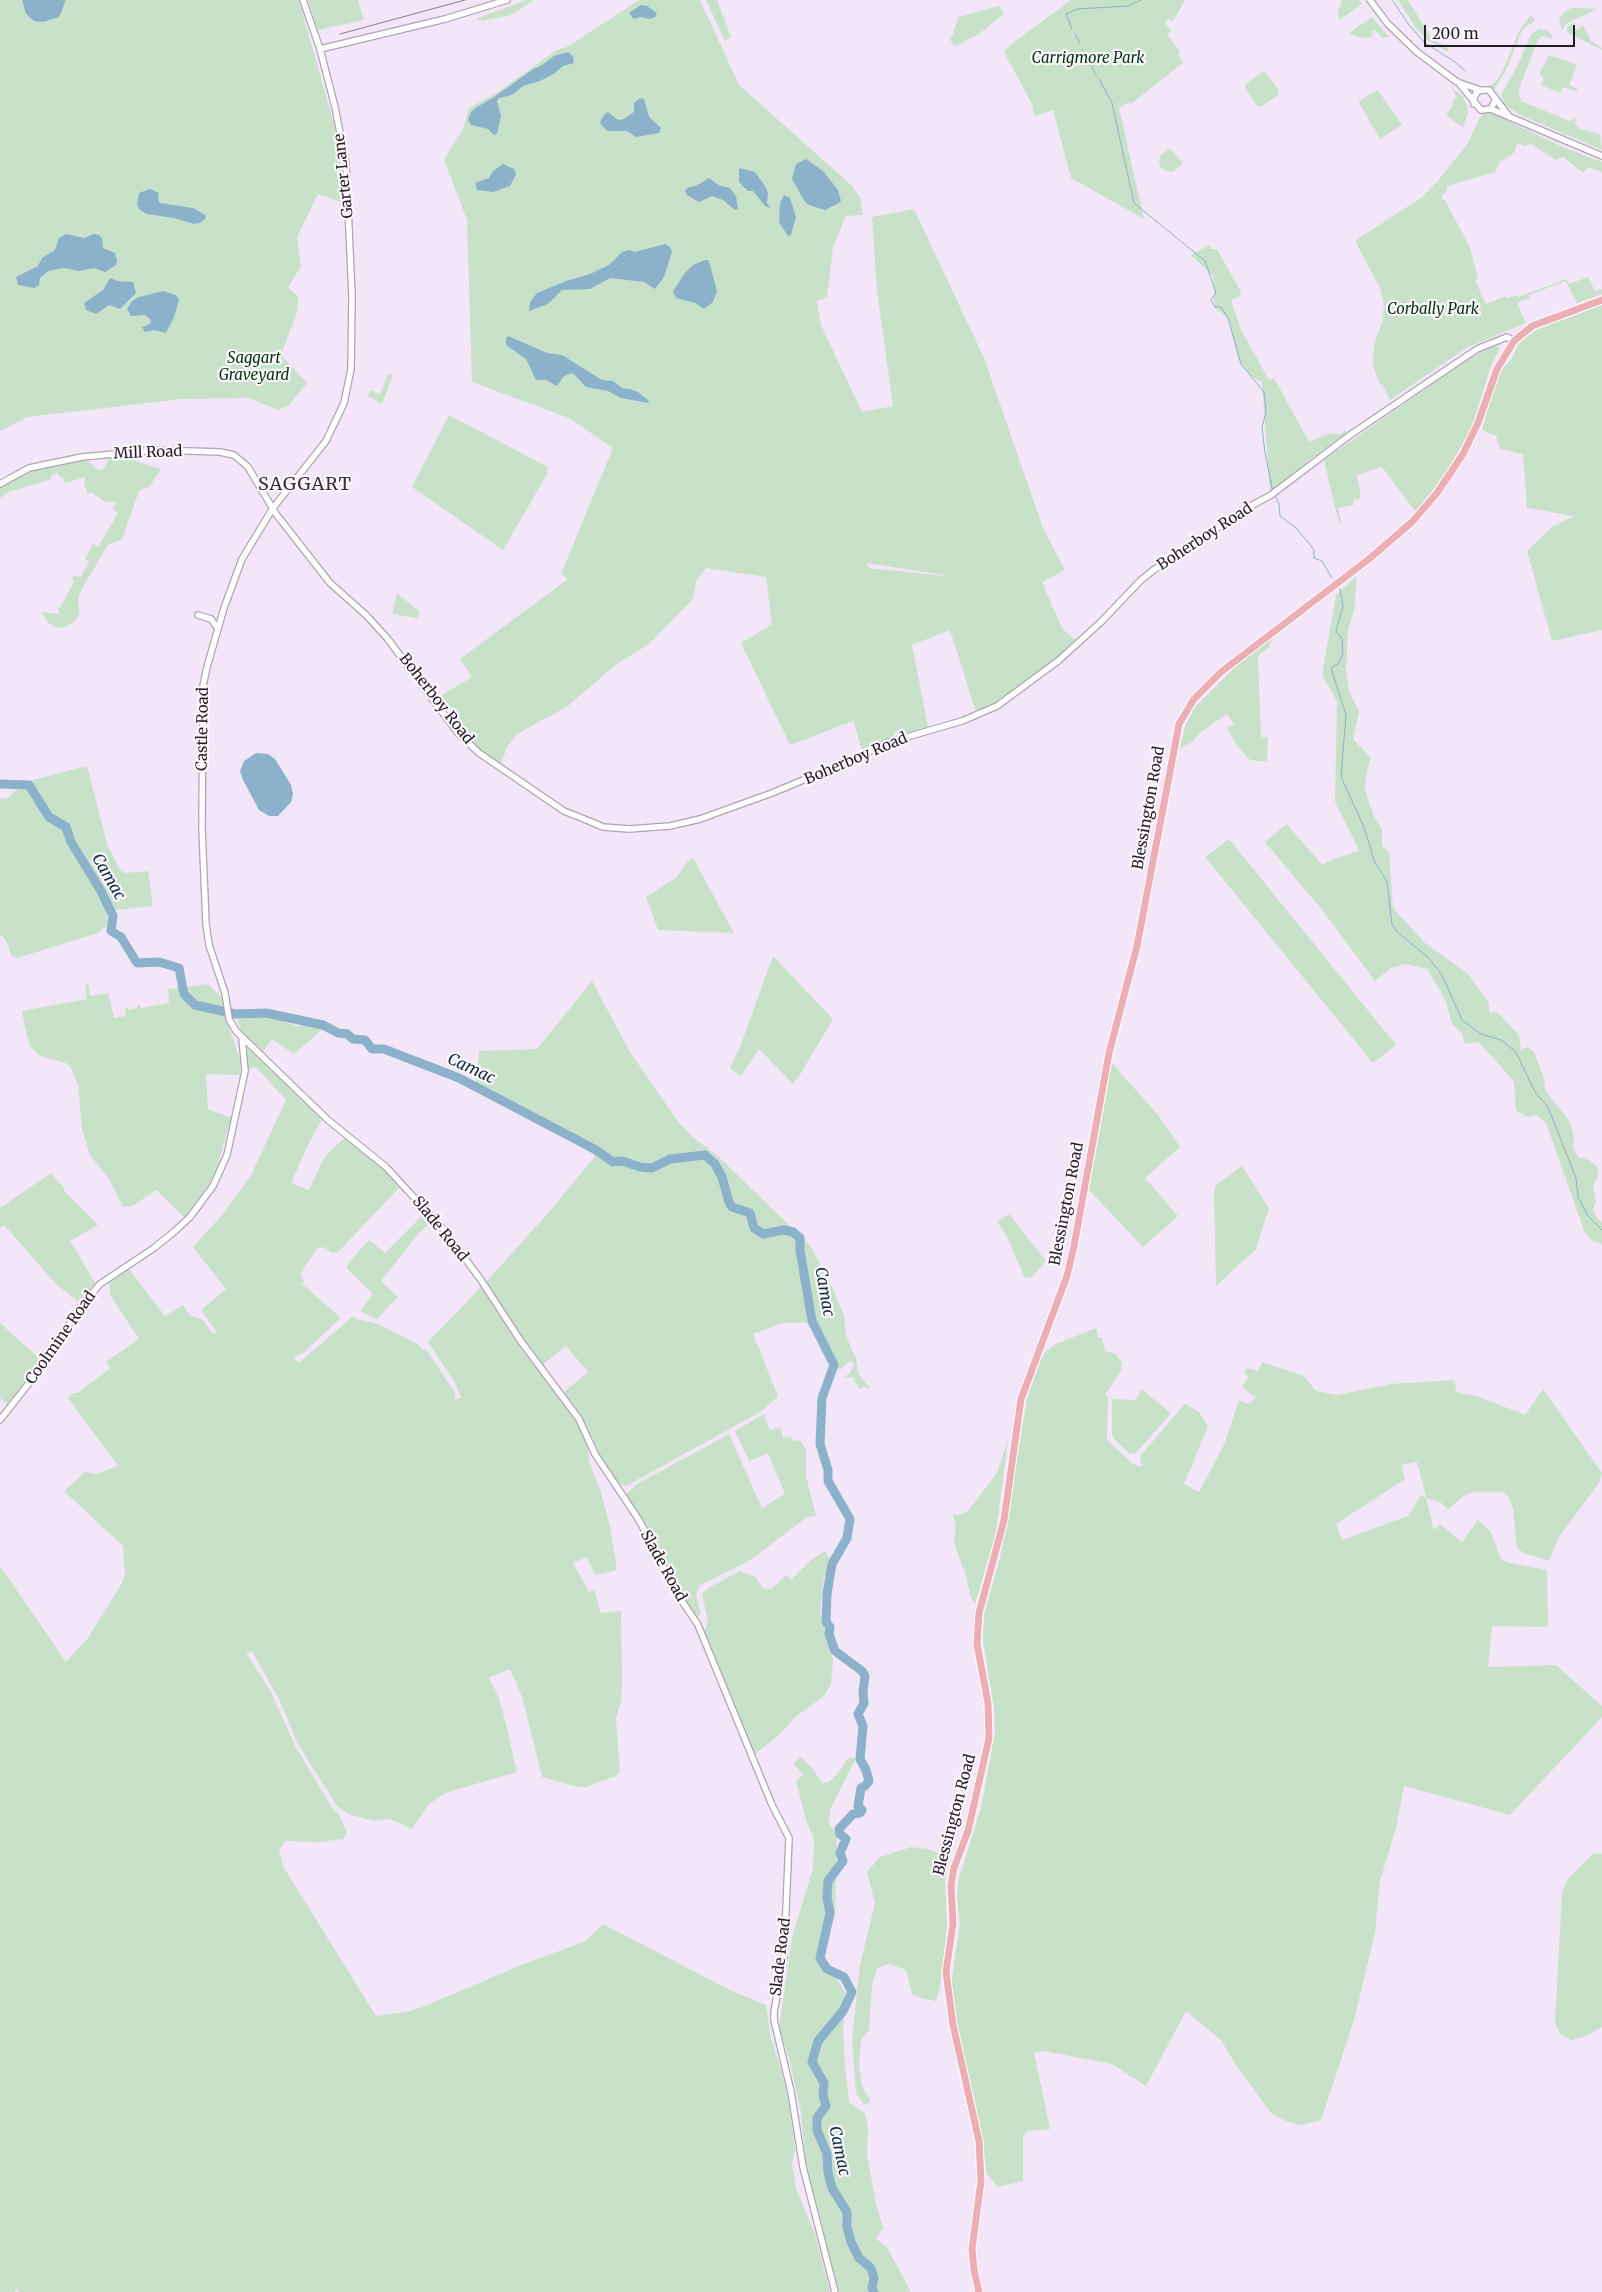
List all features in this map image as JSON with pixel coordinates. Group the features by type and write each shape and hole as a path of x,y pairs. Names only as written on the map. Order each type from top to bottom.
{"main road":[{"name":"Blessington Road","path":"979,2292 972,2249 981,2181 979,2141 953,2025 946,1972 954,1924 951,1885 954,1868 968,1831 989,1738 989,1712 977,1644 978,1620 1004,1520 1019,1408 1025,1386 1067,1276 1074,1246 1109,1053 1137,946 1179,724 1194,699 1221,672 1336,584 1412,522 1437,493 1463,454 1478,423 1497,369 1514,341 1532,326 1602,300"}],"street":[{"name":"Garter Lane","path":"273,508 324,444 332,430 346,394 352,356 350,218 346,164 335,107 320,49 303,0"},
{"path":"320,49 445,19 507,0"},
{"path":"1370,0 1388,24 1411,46 1457,82 1481,110 1490,110 1602,156"},
{"path":"1457,82 1480,90 1489,90 1494,94 1496,100 1510,118"},
{"path":"1474,104 1475,94 1480,90"},
{"path":"1490,110 1496,100"},
{"name":"Boherboy Road","path":"273,508 330,583 366,615 388,638 458,733 479,753 564,812 603,827 629,829 670,826 700,819 772,794 861,756 886,743 962,721 997,706 1058,661 1101,622 1155,568 1248,507 1273,493 1350,435 1471,353 1508,337 1514,341"},
{"name":"Mill Road","path":"0,484 29,468 82,457 146,450 224,452 234,455 244,462 273,508"},
{"name":"Castle Road","path":"214,962 206,924 202,828 203,686 218,629 238,568 273,508"},
{"path":"198,615 211,619 218,629"},
{"name":"Slade Road","path":"214,962 225,992 229,1014 242,1038 328,1120 386,1167 443,1229 480,1279 520,1340 579,1419 595,1454 638,1520 678,1595 698,1625 772,1805 789,1838 784,1957 774,2020 791,2092 803,2167 835,2292"},
{"name":"Coolmine Road","path":"0,1420 33,1378 81,1306 100,1284 176,1231 190,1217 213,1186 227,1155 245,1070 242,1038"}],"green space":[{"name":"Saggart Graveyard","path":"0,0 299,0 334,124 347,204 318,194 297,237 301,266 288,288 298,296 297,312 281,355 307,383 288,406 278,410 248,398 182,399 27,417 0,431"},
{"path":"308,0 358,0 364,20 318,30"},
{"path":"526,0 534,0 511,15 482,21 476,19"},
{"path":"639,0 700,0 739,85 850,184 860,197 863,215 846,216 833,247 827,297 817,301 821,325 862,412 893,406 877,290 872,217 914,209 984,358 1043,528 1065,570 1042,582 1062,628 1076,641 1055,660 988,707 976,712 950,630 912,645 928,727 899,735 897,731 894,732 894,736 862,751 852,716 853,721 790,745 741,643 772,624 766,577 706,568 696,581 693,599 649,644 614,666 568,706 517,734 507,747 501,764 480,749 458,724 440,696 472,677 460,659 568,579 561,574 613,448 569,418 472,382 467,220 444,160 464,127 468,110 496,93 557,50 567,47","holes":["867,563 944,575 869,568"]},
{"path":"706,0 717,0 731,37 725,41"},
{"name":"Carrigmore Park","path":"1071,0 1185,0 1173,21 1168,19 1165,23 1171,30 1168,35 1180,52 1178,55 1183,63 1131,104 1129,102 1119,108 1144,219 1071,178 1053,110 1034,116 1032,104 1004,52 1010,45"},
{"path":"1342,0 1359,0 1362,4 1339,20 1338,11"},
{"path":"1398,0 1408,0 1432,39 1449,49 1448,52 1428,40 1416,28"},
{"path":"999,6 1004,14 979,34 954,47 949,37 952,37 958,17"},
{"path":"1571,8 1597,9 1566,24 1562,31 1559,19 1564,12"},
{"path":"1531,15 1535,21 1525,27 1520,35 1507,68 1494,90 1489,87 1498,79 1519,31"},
{"path":"1372,17 1389,37 1382,38 1375,30 1371,32 1373,35 1371,37 1361,38 1349,33"},
{"path":"1575,22 1573,28 1576,30 1583,25 1591,41 1602,48 1602,50 1566,32 1568,26"},
{"path":"1539,29 1547,30 1553,36 1551,38 1542,36 1538,39 1518,91 1521,101 1570,121 1575,118 1577,121 1574,123 1580,129 1600,134 1602,150 1520,115 1505,105 1501,95 1517,67 1531,35"},
{"path":"1549,55 1577,65 1569,85 1578,89 1576,91 1563,87 1560,93 1541,85 1544,78 1539,74"},
{"path":"1262,72 1266,73 1279,90 1278,95 1260,107 1257,106 1245,85"},
{"path":"1451,87 1463,97 1467,107 1468,114 1463,128 1446,115 1452,107 1454,99 1457,97"},
{"path":"1378,90 1402,125 1380,139 1359,103 1360,100"},
{"name":"Corbally Park","path":"1492,111 1500,114 1512,123 1563,147 1602,162 1602,172 1588,167 1583,173 1563,157 1555,160 1531,144 1524,146 1519,143 1516,145 1515,152 1500,162 1495,172 1447,186 1447,191 1442,195 1442,199 1445,200 1470,248 1478,279 1475,280 1486,304 1506,296 1507,299 1516,295 1518,297 1567,279 1569,284 1588,277 1595,291 1602,289 1602,294 1577,303 1566,281 1529,295 1530,298 1517,303 1526,323 1468,347 1390,400 1382,384 1380,385 1373,365 1374,344 1382,323 1384,306 1381,290 1356,240 1421,198 1437,182 1468,143 1483,113"},
{"path":"1170,148 1183,163 1173,172 1161,168 1159,162 1160,156"},
{"path":"1210,245 1211,249 1217,249 1241,292 1240,296 1231,300 1241,330 1269,380 1274,378 1309,442 1330,433 1340,435 1345,430 1347,433 1313,457 1270,493 1262,382 1252,377 1238,359 1229,319 1215,308 1213,276 1191,255"},
{"path":"1602,305 1602,630 1552,641 1527,551 1553,526 1574,516 1527,508 1523,454 1500,449 1496,436 1482,430 1495,382 1505,365 1511,360 1519,343 1536,330"},
{"path":"1493,345 1499,347 1499,350 1491,366 1471,430 1443,477 1420,507 1415,511 1382,467 1357,475 1361,498 1353,500 1354,505 1338,508 1342,527 1337,515 1324,460 1464,362"},
{"path":"388,374 393,375 382,404 368,396 370,390 380,394"},
{"path":"449,415 548,467 547,474 503,550 412,487"},
{"path":"134,456 134,460 138,462 161,469 150,486 139,491 122,539 108,545 84,585 78,598 79,615 76,620 65,627 57,628 48,623 42,612 58,614 60,612 56,606 60,608 74,582 71,578 76,575 81,577 89,561 85,559 93,544 98,547 118,513 112,509 117,502 105,502 91,492 88,494 84,484 85,477 65,483 63,477 60,477 57,473 52,475 50,480 8,492 0,498 0,487 36,469 88,460 96,469 102,470 110,458"},
{"path":"1357,576 1354,611 1348,630 1346,672 1349,691 1359,712 1353,739 1371,758 1366,774 1365,790 1373,814 1382,830 1382,846 1389,852 1393,908 1426,944 1467,973 1488,1001 1490,1013 1497,1012 1519,1035 1521,1050 1527,1047 1534,1052 1544,1078 1545,1090 1570,1122 1574,1138 1573,1148 1578,1157 1589,1160 1597,1167 1598,1176 1593,1185 1596,1202 1593,1210 1597,1218 1602,1222 1602,1244 1593,1241 1585,1233 1546,1123 1536,1115 1526,1117 1516,1110 1514,1082 1478,1042 1465,1044 1462,1033 1452,1024 1445,999 1427,969 1405,964 1391,968 1375,981 1323,911 1265,842 1287,824 1322,865 1336,858 1359,851 1335,801 1337,701 1322,675 1336,595"},
{"path":"397,593 420,612 417,618 392,614"},
{"path":"1273,637 1269,647 1258,656 1261,737 1268,737 1267,762 1250,760 1237,746 1227,728 1234,724 1227,714 1201,732 1191,743 1180,748 1186,724 1195,707 1233,669"},
{"path":"87,766 107,844 120,870 125,873 148,871 153,906 106,911 108,925 98,933 17,958 11,956 8,944 2,935 0,936 0,799 8,798 25,782"},
{"path":"1229,839 1396,1045 1373,1063 1205,857"},
{"path":"693,858 734,933 658,930 646,897 677,877 688,861"},
{"path":"773,956 833,1019 793,1084 759,1049 741,1076 730,1068 740,1047"},
{"path":"592,981 630,1052 679,1123 693,1137 721,1159 795,1231 783,1228 763,1233 755,1227 753,1216 750,1213 732,1206 726,1187 727,1181 716,1162 702,1151 669,1157 651,1166 641,1165 625,1159 614,1160 596,1146 476,1086 479,1051 537,1049"},
{"path":"88,983 90,996 108,993 114,1018 126,1016 125,1008 129,1010 140,1005 141,1008 169,1003 168,989 208,984 223,999 225,1007 208,1005 195,1000 189,991 182,990 184,999 189,1002 190,1008 225,1015 240,1060 240,1075 206,1074 208,1109 231,1118 215,1175 185,1218 156,1190 133,1206 123,1207 109,1179 90,1155 82,1129 78,1085 71,1068 66,1063 40,1056 31,1047 22,1011 87,999 85,984"},
{"path":"248,1014 277,1019 297,1026 313,1025 316,1028 324,1028 294,1054 272,1039 262,1053 241,1030 237,1020"},
{"path":"249,1047 320,1116 321,1121 291,1183 309,1190 322,1162 330,1151 345,1138 383,1169 399,1188 338,1252 333,1253 323,1247 318,1248 303,1269 301,1275 304,1281 302,1284 341,1318 303,1353 294,1357 295,1361 300,1362 353,1316 356,1319 375,1323 418,1344 423,1350 426,1349 455,1393 455,1399 458,1399 461,1397 455,1382 428,1342 481,1287 522,1350 567,1407 584,1435 588,1445 589,1462 600,1489 610,1526 617,1570 595,1575 587,1557 573,1563 589,1592 594,1590 601,1613 621,1611 622,1682 621,1702 616,1718 620,1772 616,1776 586,1787 578,1787 542,1777 522,1697 510,1669 489,1678 498,1695 517,1772 445,1793 429,1804 412,1829 390,1819 375,1821 350,1815 337,1806 298,1744 279,1699 252,1651 246,1653 271,1692 295,1746 334,1811 338,1813 347,1832 344,1839 319,1842 285,1841 279,1850 284,1868 376,2016 410,2011 425,2006 519,1966 586,1941 603,1924 730,1990 766,2005 771,2039 782,2072 790,2109 795,2150 792,2163 796,2188 815,2234 830,2292 19,2292 17,2288 14,2292 0,2292 0,1566 66,1662 88,1638 122,1583 125,1575 123,1546 64,1491 85,1472 96,1474 118,1466 68,1398 111,1368 106,1362 139,1339 110,1295 109,1281 129,1269 165,1316 183,1305 190,1316 202,1319 213,1334 217,1332 201,1310 226,1289 193,1247 224,1213 251,1175 286,1100 256,1067 246,1070 247,1049"},
{"path":"1112,1063 1158,1115 1180,1147 1145,1178 1178,1216 1143,1247 1089,1190"},
{"path":"597,1154 614,1167 625,1164 641,1170 652,1169 670,1161 705,1157 720,1177 727,1203 731,1208 748,1214 752,1229 763,1236 783,1231 793,1233 800,1239 800,1255 810,1321 822,1345 807,1323 782,1323 753,1334 778,1396 762,1411 626,1486 619,1484 604,1463 586,1424 564,1392 588,1372 566,1346 542,1365 527,1346 486,1282 549,1212"},
{"path":"1242,1166 1269,1208 1256,1249 1216,1286 1214,1191 1216,1185"},
{"path":"51,1173 64,1188 64,1191 98,1225 70,1241 96,1284 79,1302 57,1285 4,1225 0,1228 0,1208"},
{"path":"1009,1214 1046,1261 1032,1277 1025,1278 1006,1235 997,1222"},
{"path":"423,1215 434,1226 427,1226 419,1233 381,1281 398,1297 377,1319 360,1311 373,1294 347,1269 348,1263 369,1240 385,1253"},
{"path":"801,1236 811,1247 833,1289 844,1315 846,1336 856,1359 858,1373 871,1389 865,1387 859,1389 853,1377 844,1378 850,1373 854,1364 850,1361 839,1370 813,1320"},
{"path":"0,1323 41,1360 8,1405 0,1398"},
{"path":"1096,1328 1098,1338 1102,1338 1105,1351 1116,1354 1122,1363 1121,1371 1105,1395 1108,1397 1107,1440 1133,1464 1141,1467 1143,1464 1140,1462 1141,1455 1185,1404 1199,1412 1208,1426 1184,1484 1199,1492 1224,1445 1239,1400 1249,1404 1256,1398 1242,1387 1249,1376 1244,1373 1247,1368 1258,1371 1262,1362 1304,1376 1316,1391 1337,1395 1391,1384 1455,1380 1456,1392 1477,1396 1525,1415 1543,1389 1602,1473 1599,1483 1559,1537 1549,1561 1524,1553 1517,1548 1513,1509 1508,1496 1502,1492 1473,1492 1464,1496 1448,1509 1440,1502 1426,1498 1434,1530 1440,1524 1462,1542 1478,1520 1490,1531 1501,1559 1509,1563 1547,1570 1548,1627 1492,1626 1488,1667 1556,1665 1602,1706 1602,1717 1510,1815 1404,1786 1396,1828 1380,1881 1375,1933 1354,2020 1321,2120 1301,2125 1288,2122 1271,2113 1236,2065 1221,2040 1186,2011 1146,2086 1112,2064 1044,2051 1034,2052 1050,2129 1027,2131 1023,2138 1023,2181 998,2187 987,2174 979,2126 959,2036 951,1984 960,1924 957,1896 959,1878 981,1808 995,1732 994,1709 983,1640 984,1614 1000,1558 1027,1399 1041,1359 1045,1352 1056,1344","holes":["1417,1462 1426,1497 1420,1496 1408,1516 1342,1540 1336,1524 1405,1479 1401,1465"]},
{"path":"1141,1389 1171,1413 1136,1453 1130,1454 1115,1440 1112,1434 1112,1399 1136,1400"},
{"path":"764,1414 770,1430 780,1427 783,1438 791,1436 792,1440 801,1441 806,1450 806,1476 816,1516 807,1517 749,1561 701,1585 696,1594 701,1614 698,1617 680,1595 626,1494 637,1484 729,1434 762,1508 785,1494 768,1453 749,1461 735,1431"},
{"path":"1008,1439 996,1533 975,1604 971,1598 965,1573 954,1543 956,1525 953,1514 959,1515 968,1511 997,1473"},
{"path":"825,1551 830,1558 830,1565 824,1578 820,1612 833,1660 831,1684 824,1696 794,1718 779,1735 755,1754 704,1633 708,1621 702,1594 708,1588 740,1571 755,1577 764,1589 771,1589 786,1575 791,1580 810,1561"},
{"path":"801,1757 813,1769 822,1783 829,1782 840,1771 848,1758 856,1758 830,1810 829,1824 837,1834 835,1914 822,1960 840,1983 846,1996 843,2029 849,2102 865,2113 868,2128 867,2155 876,2204 883,2228 876,2239 887,2247 911,2292 839,2292 806,2163 801,2112 789,2058 779,2027 792,1938 813,1868 814,1840 806,1820 796,1781 803,1775 793,1763"},
{"path":"911,1847 928,1849 941,1854 948,1864 945,1882 947,1926 940,1988 936,2001 924,1999 912,1994 906,1970 890,1964 877,1968 872,1985 869,2030 861,2040 859,2065 862,2086 871,2102 864,2105 856,2093 852,2040 860,1965 875,1903 867,1872 880,1857"},
{"path":"1593,1854 1602,1854 1602,2027 1584,2037 1571,2040 1560,2034 1555,2023 1562,1892 1568,1879"}],"water":[{"path":"22,0 66,0 59,17 43,22 34,21 26,14"},
{"path":"641,5 647,6 657,13 655,17 650,19 640,17 634,19 629,13"},
{"path":"568,52 573,56 574,63 563,66 540,81 523,86 512,95 499,98 497,101 501,116 497,134 494,135 488,129 471,125 468,120 471,112 477,107 554,56"},
{"path":"640,98 644,99 649,117 661,128 659,133 636,137 627,131 608,131 602,126 600,122 608,112 618,120 624,119 634,112 634,103"},
{"path":"806,159 823,171 838,190 841,201 825,210 805,202 792,179 796,164"},
{"path":"503,164 514,169 516,174 510,186 493,192 477,190 475,183 489,178 493,171"},
{"path":"739,168 755,172 765,186 768,193 767,203 771,208 765,206 753,191 748,191 739,182"},
{"path":"709,178 718,185 730,188 736,196 738,209 735,210 723,200 712,196 699,202 687,195 685,191 687,188 698,185"},
{"path":"150,189 159,193 158,199 160,203 193,208 205,215 206,218 200,223 194,224 174,218 147,214 140,210 137,204 139,193"},
{"path":"784,195 790,198 796,217 791,235 788,236 779,222 780,203"},
{"path":"66,234 84,238 94,234 99,235 102,238 103,248 115,253 116,265 105,272 94,268 79,271 64,268 48,271 40,278 39,285 34,288 18,285 16,277 38,266 42,258 55,250 59,238"},
{"path":"665,244 670,247 672,252 664,277 655,289 644,282 610,278 590,289 562,290 548,304 529,311 530,302 537,293 566,281 590,274 609,265 622,252 629,250 635,252"},
{"path":"708,260 710,265 717,291 713,302 704,309 695,303 676,298 673,291 693,265"},
{"path":"110,278 118,281 133,282 136,293 120,309 109,305 96,314 86,310 84,303 103,290"},
{"path":"163,291 176,295 179,300 174,317 166,333 154,330 145,332 142,327 150,324 149,318 145,315 131,316 127,309 132,301 139,297"},
{"path":"508,336 547,353 562,355 602,380 613,381 622,388 638,392 649,401 648,403 621,398 608,391 586,387 573,373 564,376 557,386 546,380 536,380 526,359 506,345"},
{"path":"256,753 268,754 275,759 291,785 293,794 291,802 278,816 269,816 259,810 243,780 240,771 244,761"}],"waterway":[{"path":"1072,29 1066,14 1077,9 1128,6 1141,0"},
{"path":"1393,1 1409,25 1425,43 1455,62 1465,71"},
{"path":"1075,34 1080,44"},
{"path":"1082,49 1096,75"},
{"path":"1099,79 1112,103 1134,203 1205,261 1216,293 1211,300 1215,307 1221,307 1228,318 1241,364 1264,392 1266,412 1262,427 1273,492"},
{"path":"1275,495 1279,504 1280,516 1295,527 1308,542 1314,550 1314,558 1322,561 1332,578"},
{"path":"1340,589 1343,606 1336,631 1342,639 1343,653 1339,663 1331,668 1346,715 1341,777 1364,827 1375,863 1387,881 1392,924 1397,932 1430,959 1442,975 1462,1020 1481,1034 1501,1040 1516,1052 1535,1092 1548,1107 1576,1178 1578,1197 1588,1216 1602,1230"},
{"name":"Camac","path":"0,784 29,785 49,817 66,827 71,842 101,891 113,916 111,931 121,937 137,963 159,962 179,968 184,994 195,1005 235,1014 266,1013 323,1025 338,1033 347,1034 353,1039 365,1040 372,1049 384,1049 459,1078 596,1150 613,1162 622,1161 640,1167 652,1168 670,1159 705,1155 715,1164 722,1177 732,1207 750,1213 754,1228 763,1234 784,1230 793,1232 800,1238 800,1250 812,1321 834,1365 822,1398 820,1444 828,1470 828,1481 850,1519 847,1538 832,1564 827,1594 826,1622 830,1627 829,1634 835,1651 862,1671 865,1676 864,1703 858,1714 863,1726 860,1759 869,1781 861,1788 858,1806 862,1810 860,1813 853,1814 839,1829 840,1834 846,1839 840,1853 843,1861 828,1881 827,1898 830,1913 820,1958 827,1969 844,1977 852,1992 843,2011 818,2041 812,2062 824,2083 823,2095 826,2106 817,2118 817,2130 827,2154 828,2173 832,2188 847,2212 847,2227 851,2242 859,2258 871,2268 874,2278 872,2288 874,2292"}],"tram line":[{"path":"340,34 465,0"}],"district":[{"name":"SAGGART","path":"305,485"}]}
